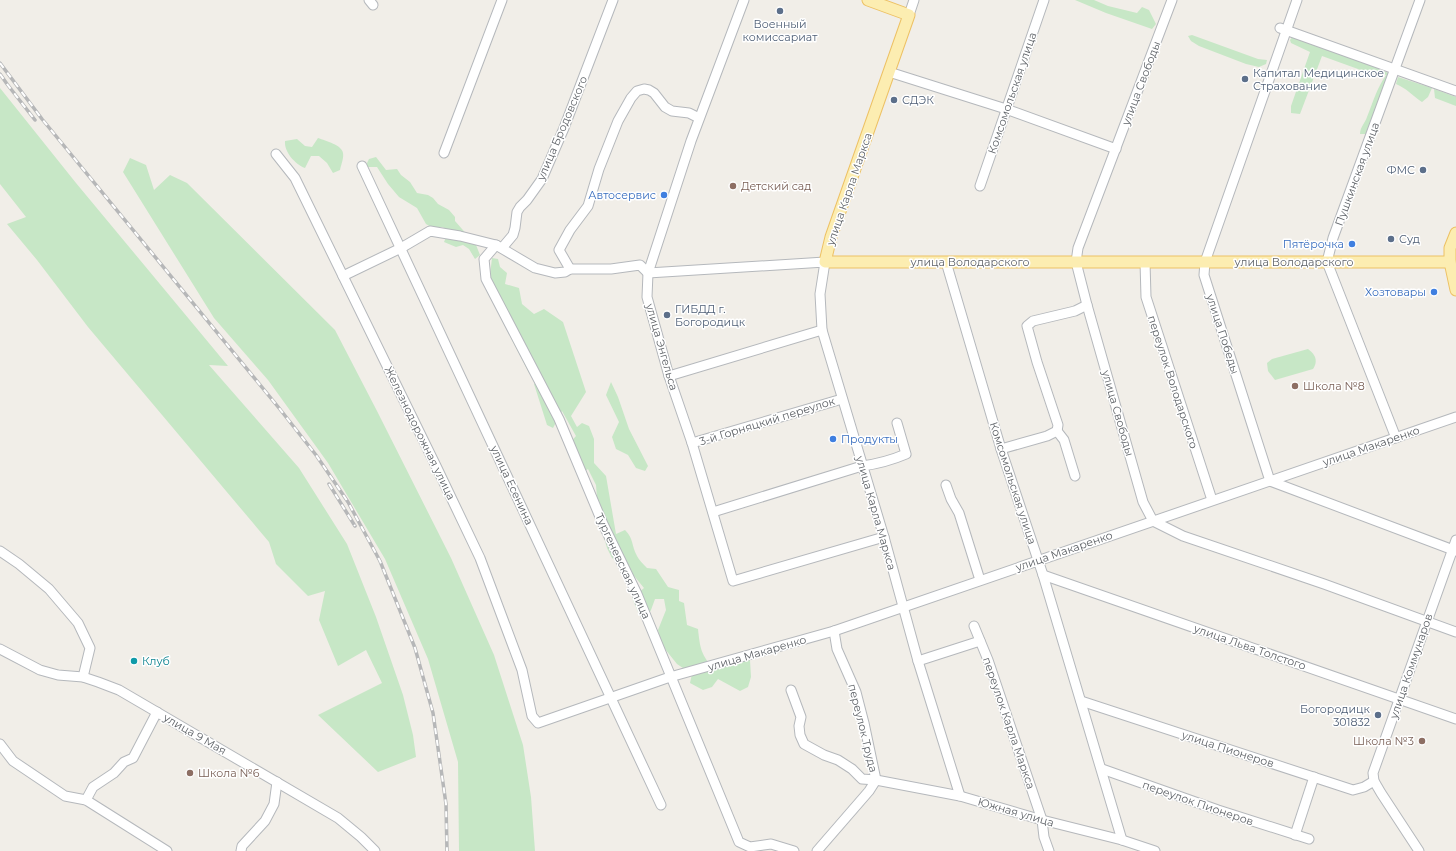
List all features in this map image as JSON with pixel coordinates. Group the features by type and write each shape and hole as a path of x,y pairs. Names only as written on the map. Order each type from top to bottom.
{"main road":[{"path":"868,0 909,15"},
{"name":"улица Карла Маркса","path":"825,262 831,237 909,15"},
{"path":"1456,233 1450,248 1456,290"},
{"name":"улица Володарского","path":"825,262 1453,262"}],"street":[{"path":"444,153 502,0"},
{"name":"улица Бродовского","path":"499,247 513,235 517,212 528,200 542,179 564,128 613,0"},
{"name":"улица Энгельса","path":"744,0 699,118 648,273 647,297 669,376 692,443 733,582 884,537"},
{"name":"улица Карла Маркса","path":"909,15 914,0"},
{"name":"Комсомольская улица","path":"980,186 1044,0"},
{"name":"улица Свободы","path":"1153,520 1143,502 1076,262 1078,248 1172,0"},
{"name":"улица Победы","path":"1270,482 1204,275 1205,262 1283,29 1297,0"},
{"name":"Пушкинская улица","path":"1327,262 1333,238 1420,0"},
{"path":"1283,29 1456,91"},
{"path":"889,72 1006,109 1116,149"},
{"path":"570,269 560,250 570,230 588,206 599,169 618,121 631,98 637,91 648,90 654,93 665,107 672,111 689,113 699,118"},
{"name":"Железнодорожная улица","path":"276,154 296,178 480,558 522,670 532,716 538,723"},
{"name":"улица Есенина","path":"362,166 662,805"},
{"name":"улица Володарского","path":"343,276 401,248 430,231 460,236 499,247 535,268 555,273 565,272 570,269 611,269 640,265 648,273 825,262"},
{"name":"Тургеневская улица","path":"499,247 484,259 486,279 559,419 603,524 637,594 739,842 750,847 771,844 794,851"},
{"name":"улица Карла Маркса","path":"825,262 820,294 822,330 884,537 918,661 960,796"},
{"name":"Комсомольская улица","path":"946,262 1001,449 1043,575 1122,840"},
{"name":"переулок Володарского","path":"1146,262 1146,296 1212,500"},
{"path":"1327,262 1396,438"},
{"path":"1075,476 1064,440 1057,431 1058,425 1037,362 1027,326 1033,321 1075,311 1087,305"},
{"path":"669,376 822,330"},
{"name":"3-й Горняцкий переулок","path":"692,443 842,399"},
{"name":"улица Макаренко","path":"538,723 670,677 834,630 1153,520 1270,482 1456,417"},
{"path":"713,512 862,466 878,464 906,454 898,422"},
{"path":"1001,449 1047,436 1057,431"},
{"path":"1270,482 1454,550"},
{"path":"946,486 959,513 980,580"},
{"path":"1153,520 1183,536 1324,584 1456,632"},
{"name":"улица Коммунаров","path":"1374,781 1373,773 1454,550 1456,540"},
{"path":"0,551 50,589 78,623 90,648 83,677"},
{"name":"улица Льва Толстого","path":"1043,575 1456,719"},
{"name":"переулок Карла Маркса","path":"974,626 1042,820 1044,837 1049,851"},
{"name":"переулок Труда","path":"834,630 837,649 856,692 876,780"},
{"path":"918,661 980,641"},
{"name":"улица 9 Мая","path":"0,649 40,670 58,675 83,677 119,690 338,818 375,851"},
{"name":"Южная улица","path":"791,690 801,717 799,726 800,735 804,744 824,755 838,760 852,769 862,779 876,780 960,796 1042,820 1122,840 1155,851"},
{"name":"улица Пионеров","path":"1081,701 1352,790 1364,787 1374,781"},
{"path":"86,800 92,787 114,773 124,762 133,758 157,712"},
{"path":"0,744 13,761 50,787 65,796 86,800 167,851"},
{"name":"переулок Пионеров","path":"1102,769 1218,810 1309,839"},
{"path":"1295,835 1314,778"},
{"path":"817,851 869,791 876,780"},
{"path":"1374,781 1419,851"},
{"path":"241,851 242,846 264,821 274,804 276,782"}],"green space":[{"path":"1075,0 1094,0 1108,6 1137,13 1142,7 1149,10 1156,24 1152,29 1106,13"},
{"path":"1192,35 1258,59 1267,60 1266,64 1259,67 1246,64 1199,46 1191,41 1188,36"},
{"path":"1293,36 1390,74 1367,134 1360,134 1361,129 1386,75 1369,73 1322,56 1300,114 1291,113 1291,106 1310,52 1291,43 1290,40"},
{"path":"1398,77 1432,88 1428,97 1422,102 1396,84"},
{"path":"0,88 76,183 228,366 209,365 299,468 347,544 376,617 403,695 413,735 416,757 378,772 318,715 382,683 366,650 338,666 319,620 325,591 308,596 276,564 269,542 88,327 37,260 7,224 26,217 0,184"},
{"path":"1434,89 1456,97 1456,106 1435,98"},
{"path":"318,138 333,144 342,150 343,157 340,170 333,173 327,163 319,156 311,156 305,168 294,161 286,149 285,141 297,139 305,146 312,147"},
{"path":"376,157 386,170 397,169 401,175 410,182 417,193 428,195 438,204 449,210 455,217 455,221 476,245 480,255 475,259 469,249 463,245 456,247 444,242 449,230 442,227 431,227 426,224 417,208 399,197 377,167 367,167 369,159"},
{"path":"130,158 146,165 154,190 170,175 187,183 335,330 451,558 494,655 523,745 531,797 535,851 459,851 458,762 428,659 385,559 328,463 268,380 214,318 123,172"},
{"path":"492,258 498,259 500,267 507,273 505,284 519,288 522,304 534,314 544,309 563,322 586,392 571,416 577,427 582,423 589,426 594,439 594,463 606,476 616,534 625,530 630,536 635,552 641,562 647,568 656,569 668,587 679,590 679,601 684,603 687,625 698,629 702,651 706,660 714,669 733,663 750,660 751,677 748,687 740,691 718,679 712,687 703,690 690,683 692,674 677,664 661,644 658,630 666,610 664,599 655,599 644,622 639,614 632,598 644,588 635,577 612,558 607,548 600,523 600,503 597,498 596,485 588,469 578,476 567,446 576,436 562,411 553,428 547,425 534,384 542,378 529,373 492,301 490,292 495,290 490,275"},
{"path":"1308,349 1313,354 1316,361 1313,369 1275,380 1268,371 1267,363 1272,359"},
{"path":"611,382 629,429 648,466 645,471 636,468 628,455 616,449 612,437 619,422 606,395"}],"railway":[{"path":"0,63 42,119 279,408 316,455 348,502 380,561 415,648 433,713 446,804 447,851"},
{"path":"0,74 35,120"},
{"path":"329,484 355,526"}],"place":[{"name":"Военный комиссариат","path":"780,11"},
{"name":"Капитал Медицинское Страхование","path":"1245,79"},
{"name":"СДЭК","path":"894,100"},
{"name":"ФМС","path":"1423,170"},
{"name":"Детский сад","path":"733,186"},
{"name":"Автосервис","path":"664,195"},
{"name":"Суд","path":"1391,239"},
{"name":"Пятёрочка","path":"1352,244"},
{"name":"Хозтовары","path":"1434,292"},
{"name":"ГИБДД г. Богородицк","path":"667,315"},
{"name":"Школа №8","path":"1295,386"},
{"name":"Продукты","path":"833,439"},
{"name":"Клуб","path":"134,661"},
{"name":"Богородицк 301832","path":"1378,715"},
{"name":"Школа №3","path":"1422,741"},
{"name":"Школа №6","path":"190,773"}]}
